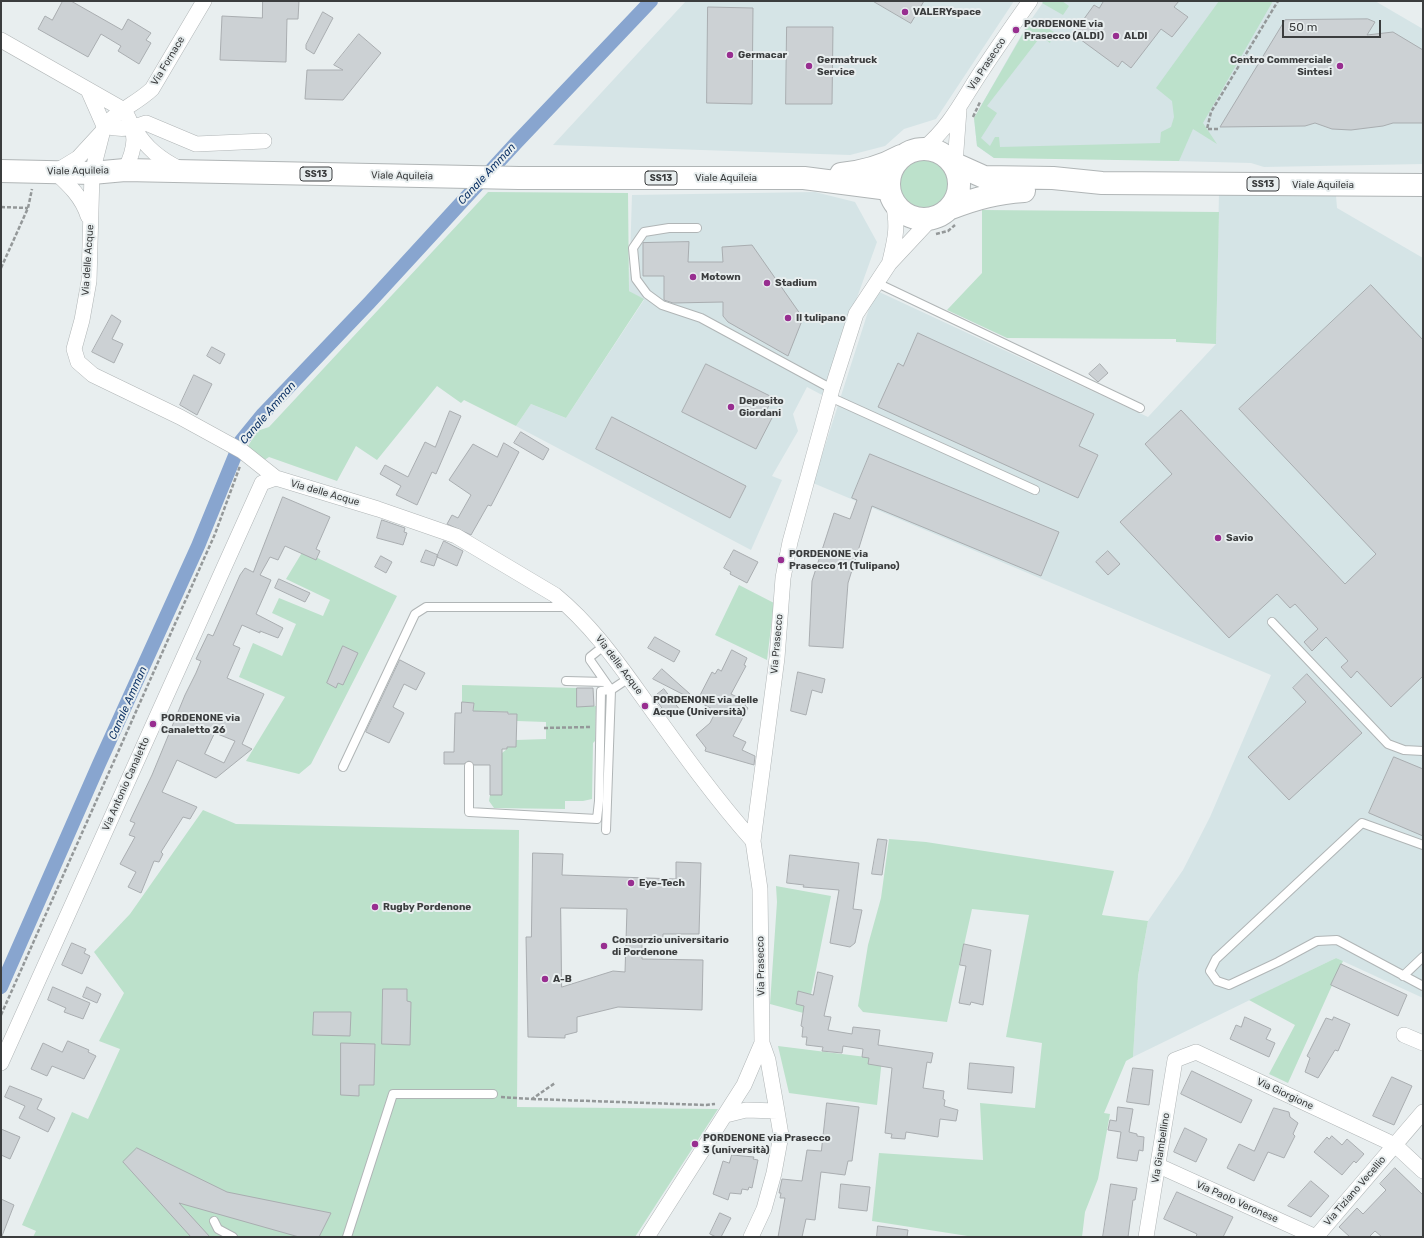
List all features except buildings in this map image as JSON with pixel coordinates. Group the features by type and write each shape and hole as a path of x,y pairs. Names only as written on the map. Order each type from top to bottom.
{"main road":[{"name":"Viale Aquileia","path":"1,171 92,173 125,170 519,178 804,178 865,171 882,166 912,150 924,148 936,150 946,156 954,164 984,178 1053,178 1102,183 1423,185"},
{"path":"891,195 892,171 901,156"},
{"path":"951,208 957,198 960,187 959,176 954,164"},
{"name":"Viale Aquileia","path":"804,178 891,195 900,210 909,216 920,219 942,215 951,208 976,198 997,193 1055,190 1102,183"}],"street":[{"name":"Via Fornace","path":"54,172 78,158 104,129 113,116 140,101 152,89 204,1"},
{"name":"Via Prasecco","path":"924,148 934,140 959,109 980,73 1030,1"},
{"path":"1,40 89,92 124,110 149,150 164,161 184,171"},
{"path":"125,170 131,158 134,143 134,128 152,89"},
{"path":"89,92 104,129 118,130 134,128 146,123 196,144 264,141"},
{"name":"Via Prasecco","path":"954,164 955,136 959,109"},
{"name":"Via delle Acque","path":"104,129 92,173 89,281 82,320 74,349 78,362 93,375 180,417 246,454"},
{"path":"54,172 70,186 80,199 90,221"},
{"name":"Via Prasecco","path":"889,264 897,234 891,195"},
{"name":"Via Prasecco","path":"751,1237 764,1209 774,1173 781,1135 768,1060 762,1043 760,889 753,841 777,658 783,578 790,542 831,393 856,314 875,282 889,264 931,218"},
{"path":"246,454 269,481"},
{"name":"Via delle Acque","path":"269,481 378,509 456,536 541,585 569,607 604,643 705,784 753,841"},
{"name":"Via Antonio Canaletto","path":"1,1063 269,481"},
{"path":"1404,1035 1423,1044"},
{"name":"Via Prasecco","path":"647,1237 729,1111 751,1074 762,1043"},
{"name":"Via Giorgione","path":"1175,1060 1196,1052 1395,1145 1423,1172"},
{"name":"Via Giambellino","path":"1146,1237 1159,1166 1175,1060"},
{"path":"729,1111 777,1111"},
{"path":"1395,1145 1423,1112"},
{"name":"Via Tiziano Vecellio","path":"1316,1237 1395,1145"},
{"name":"Via Paolo Veronese","path":"1159,1166 1316,1237"}],"lane":[{"path":"697,228 669,228 644,232 633,248 636,279 647,294 662,305 701,318 831,393 1035,490"},
{"path":"875,282 1140,408"},
{"path":"342,767 415,614 420,610 426,607 569,607"},
{"path":"1272,622 1388,744 1404,750 1423,751"},
{"path":"604,643 590,657 590,660 611,690 606,830"},
{"path":"469,766 469,812 597,819 599,801 601,692 611,690 629,678"},
{"path":"566,681 605,682"},
{"path":"1423,845 1362,823 1216,959 1210,971 1217,981 1229,985 1278,962 1317,941 1337,940 1423,986"},
{"path":"1404,976 1423,957"},
{"path":"347,1237 393,1094 494,1094"},
{"path":"214,1221 218,1229 233,1237"}],"path":[{"path":"1218,129 1207,129 1211,112 1278,1"},
{"path":"1,207 28,208 1,268"},
{"path":"1,1016 215,534 239,466 246,454"},
{"path":"544,728 600,727"},
{"path":"532,1099 555,1083"},
{"path":"494,1094 503,1097 532,1099 706,1105 718,1104 729,1111"}],"shaded area":[{"path":"686,1 1014,1 936,119 904,129 885,146 850,155 553,145"},
{"path":"1044,1 1375,1 1423,29 1423,164 1264,167 1251,163 1027,157 994,158 977,146 974,118 1026,27"},
{"path":"815,192 855,202 877,242 822,395 807,387 793,414 798,431 772,476 782,480 751,550 516,426 531,404 566,418 644,300 629,291 632,195"},
{"path":"1219,192 1336,196 1337,208 1423,258 1423,998 1336,958 1133,1057 1138,976 1148,921 1183,870 1210,817 1271,675 813,483 875,290 1148,417 1216,344"}],"green space":[{"path":"1044,1 1062,1 1069,6 1063,15 1042,3"},
{"path":"1219,1 1273,1 1203,123 1217,144 1193,129 1179,161 994,158 977,146 974,118 1032,18 1054,32 1050,43 1041,36 987,106 997,113 981,138 990,146 995,137 999,137 1000,147 1160,143 1161,132 1171,127 1174,117 1172,101 1156,88"},
{"path":"919,160 929,160 941,167 948,179 948,189 941,201 929,208 919,208 911,204 904,197 900,189 900,179 904,171 911,164"},
{"path":"488,192 628,193 629,291 644,299 566,418 531,404 516,426 464,400 461,403 437,386 377,460 356,446 337,481 269,457 263,461 247,448 257,431 269,427"},
{"path":"982,210 1219,212 1216,344 1176,342 1176,339 1007,338 947,310 982,273"},
{"path":"303,551 397,596 311,764 299,774 246,761 285,697 239,677 253,643 282,656 296,624 272,613 279,598 323,616 330,600 286,579"},
{"path":"739,585 774,603 767,660 715,635"},
{"path":"462,685 577,688 577,706 596,706 595,741 593,743 592,799 583,801 565,801 565,809 494,808 489,801 490,795 502,795 502,753 507,749 507,747 516,747 516,740 546,739 546,722 517,721 508,712 482,711 473,716 474,703 462,702"},
{"path":"203,810 236,824 519,830 517,1107 718,1109 635,1237 33,1237 36,1231 22,1225 72,1112 88,1119 120,1049 99,1041 124,993 94,952 130,914"},
{"path":"889,839 926,842 1114,871 1102,915 1148,921 1138,976 1133,1057 1126,1061 1104,1113 1110,1114 1098,1179 1085,1212 1082,1237 974,1237 872,1221 879,1153 983,1160 980,1103 1035,1108 1042,1043 1006,1037 1029,915 972,909 947,1022 863,1012 858,1006 868,945 881,898"},
{"path":"776,886 831,896 807,1014 770,1004 777,902"},
{"path":"1336,958 1343,961 1288,1083 1269,1074 1295,1025 1249,1000"},
{"path":"778,1046 882,1059 877,1105 789,1093"}],"waterway":[{"name":"Canale Amman","path":"1,987 99,764 198,546 241,441 263,414 369,303 516,143 651,1"}],"place":[{"name":"VALERYspace","path":"905,12"},
{"name":"PORDENONE via Prasecco (ALDI)","path":"1016,30"},
{"name":"ALDI","path":"1116,36"},
{"name":"Germacar","path":"730,55"},
{"name":"Germatruck Service","path":"809,66"},
{"name":"Centro Commerciale Sintesi","path":"1340,66"},
{"name":"Motown","path":"693,277"},
{"name":"Stadium","path":"767,283"},
{"name":"Il tulipano","path":"788,318"},
{"name":"Deposito Giordani","path":"731,407"},
{"name":"Savio","path":"1218,538"},
{"name":"PORDENONE via Prasecco 11 (Tulipano)","path":"781,560"},
{"name":"PORDENONE via delle Acque (Università)","path":"645,706"},
{"name":"PORDENONE via Canaletto 26","path":"153,724"},
{"name":"Eye-Tech","path":"631,883"},
{"name":"Rugby Pordenone","path":"375,907"},
{"name":"Consorzio universitario di Pordenone","path":"604,946"},
{"name":"A-B","path":"545,979"},
{"name":"PORDENONE via Prasecco 3 (università)","path":"695,1144"}]}
